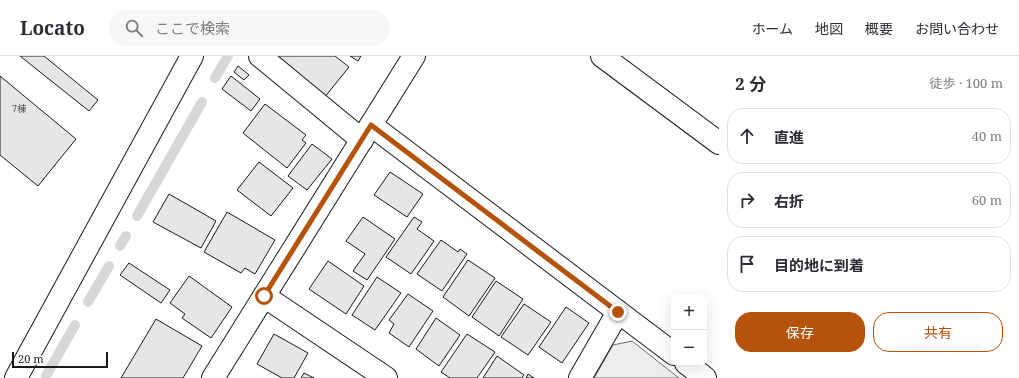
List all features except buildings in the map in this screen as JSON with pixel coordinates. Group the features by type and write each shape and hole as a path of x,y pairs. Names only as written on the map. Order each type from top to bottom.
{"street":[{"path":"16,378 192,56"},
{"path":"260,56 618,312 671,352"},
{"path":"213,378 414,56"},
{"path":"602,56 719,143"},
{"path":"264,296 386,378"},
{"path":"580,378 618,312"},
{"path":"690,366 705,378"}],"shaded area":[{"path":"632,341 679,378 594,378 613,345"}],"waterway":[{"path":"215,78 228,56"},
{"path":"137,216 202,102"},
{"path":"120,246 126,236"},
{"path":"88,302 109,266"},
{"path":"46,376 75,325"}],"route":[{"path":"264,296 371,125 618,312"}]}
